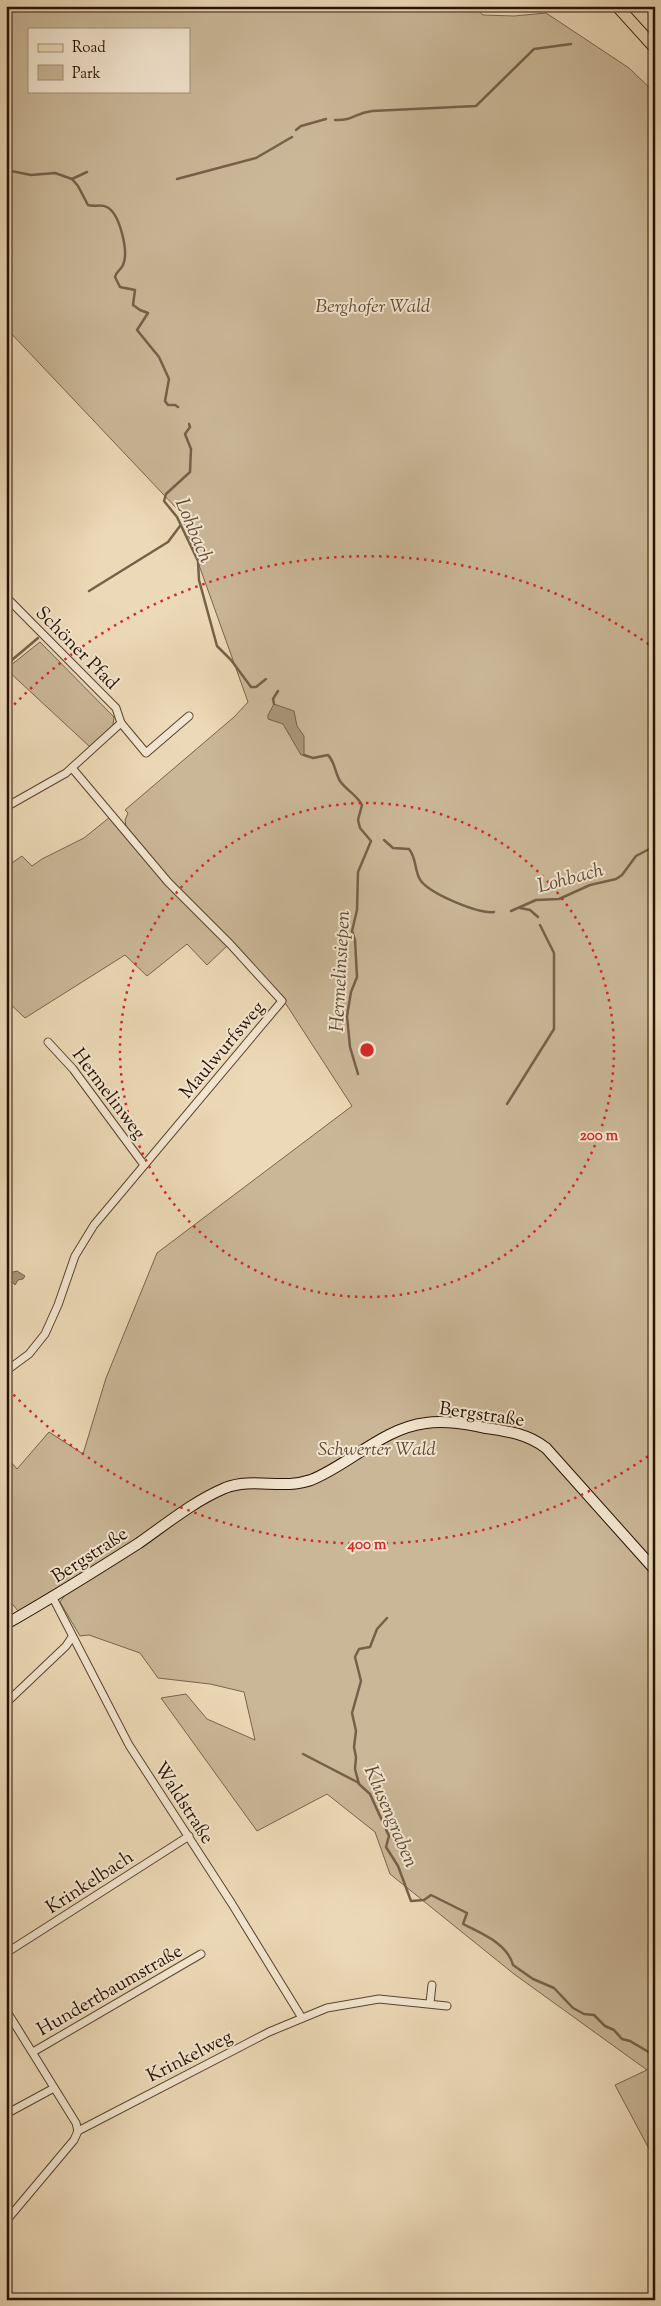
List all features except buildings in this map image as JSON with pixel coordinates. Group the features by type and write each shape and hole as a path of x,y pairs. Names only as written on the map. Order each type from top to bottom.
{"main road":[{"path":"617,6 655,48"},
{"name":"Bergstraße","path":"6,1624 53,1598 222,1489 242,1483 289,1484 312,1479 401,1431 417,1424 435,1422 488,1428 534,1439 546,1448 655,1570"}],"street":[{"name":"Schöner Pfad","path":"6,597 116,708 121,723 146,753 189,716"},
{"path":"6,807 72,768 121,723"},
{"name":"Maulwurfsweg","path":"6,1371 28,1354 41,1340 54,1315 70,1269 81,1245 102,1215 282,1001 230,944 168,882 72,768"},
{"name":"Hermelinweg","path":"48,1042 73,1068 144,1166"},
{"name":"Waldstraße","path":"53,1598 128,1745 189,1836 302,2018"},
{"path":"6,1703 66,1646 72,1637"},
{"name":"Krinkelbach","path":"6,1953 189,1836"},
{"name":"Hundertbaumstraße","path":"33,2052 201,1954"},
{"path":"430,2003 432,1986"},
{"name":"Krinkelweg","path":"6,2220 74,2140 78,2131 269,2032 327,2008 378,1999 447,2006"},
{"path":"6,2010 76,2123 78,2131"},
{"path":"6,2114 54,2088"}],"green space":[{"path":"6,6 473,6 483,15 514,16 546,13 629,68 655,93 655,172 649,182 655,185 655,2160 615,2085 647,2070 514,1974 390,1874 375,1832 327,1794 257,1831 161,1698 186,1694 207,1719 255,1740 244,1692 210,1684 158,1678 140,1653 89,1635 80,1636 60,1602 65,1595 60,1586 18,1611 6,1596 6,1456 17,1469 49,1432 83,1454 106,1378 157,1253 352,1106 284,1001 170,879 126,826 125,820 128,813 125,810 234,717 248,702 180,512 6,328"},
{"path":"40,642 114,717 113,725 90,747 6,669"},
{"path":"110,817 228,945 207,965 187,944 147,976 125,955 25,1018 6,1000 6,867 22,856 32,866 84,838"}],"shaded area":[{"path":"274,704 294,711 297,726 304,736 304,755 301,755 283,724 268,719"},
{"path":"17,1271 25,1276 23,1279 18,1280 15,1285 7,1276 9,1273"}],"waterway":[{"path":"335,120 346,119 372,111 476,106 534,49 571,44"},
{"path":"296,130 301,126 326,119"},
{"path":"177,179 256,158 292,137"},
{"name":"Lohbach","path":"6,170 31,175 55,173 72,179 88,205 105,206 112,211 122,234 125,251 123,265 115,277 120,287 135,290 133,305 148,313 137,330 159,357 169,379 165,401 168,405 178,407"},
{"path":"72,179 87,172"},
{"name":"Lohbach","path":"189,424 190,427 185,434 191,449 190,472 166,494 164,501 177,517 198,561 199,580 217,646 231,660 251,687 256,687 266,679"},
{"path":"89,591 168,542 180,526"},
{"path":"6,665 38,638"},
{"name":"Lohbach","path":"274,704 273,699 278,691"},
{"name":"Hermelinsiepen","path":"304,755 313,758 328,755 334,764 340,781 362,805 358,820 360,828 371,841 358,872 357,910 352,931 355,940 357,977 351,992 347,1016 350,1047 358,1074"},
{"name":"Lohbach","path":"384,840 393,848 409,849 421,881 434,892 477,910 494,912"},
{"name":"Lohbach","path":"511,911 536,900 559,899 590,885 616,879 622,875 636,856 655,846"},
{"name":"Hermelinsiepen","path":"520,908 530,910 538,917"},
{"path":"507,1104 554,1029 554,953 540,925"},
{"name":"Klusengraben","path":"387,1618 377,1629 370,1647 359,1649 355,1657 361,1681 352,1713 356,1731 354,1747 356,1757 355,1769 359,1784 370,1794 389,1836 386,1847 398,1866 411,1901 424,1900 431,1895 467,1913 463,1924 500,1945 510,1957 513,1965 533,1979 554,1988 573,2008 584,2014 594,2015 605,2026 614,2030 622,2039 630,2041 652,2054 655,2064"},
{"path":"303,1754 359,1783"}],"park label":[{"name":"Berghofer Wald","path":"373,305"},
{"name":"Schwerter Wald","path":"377,1448"}]}
